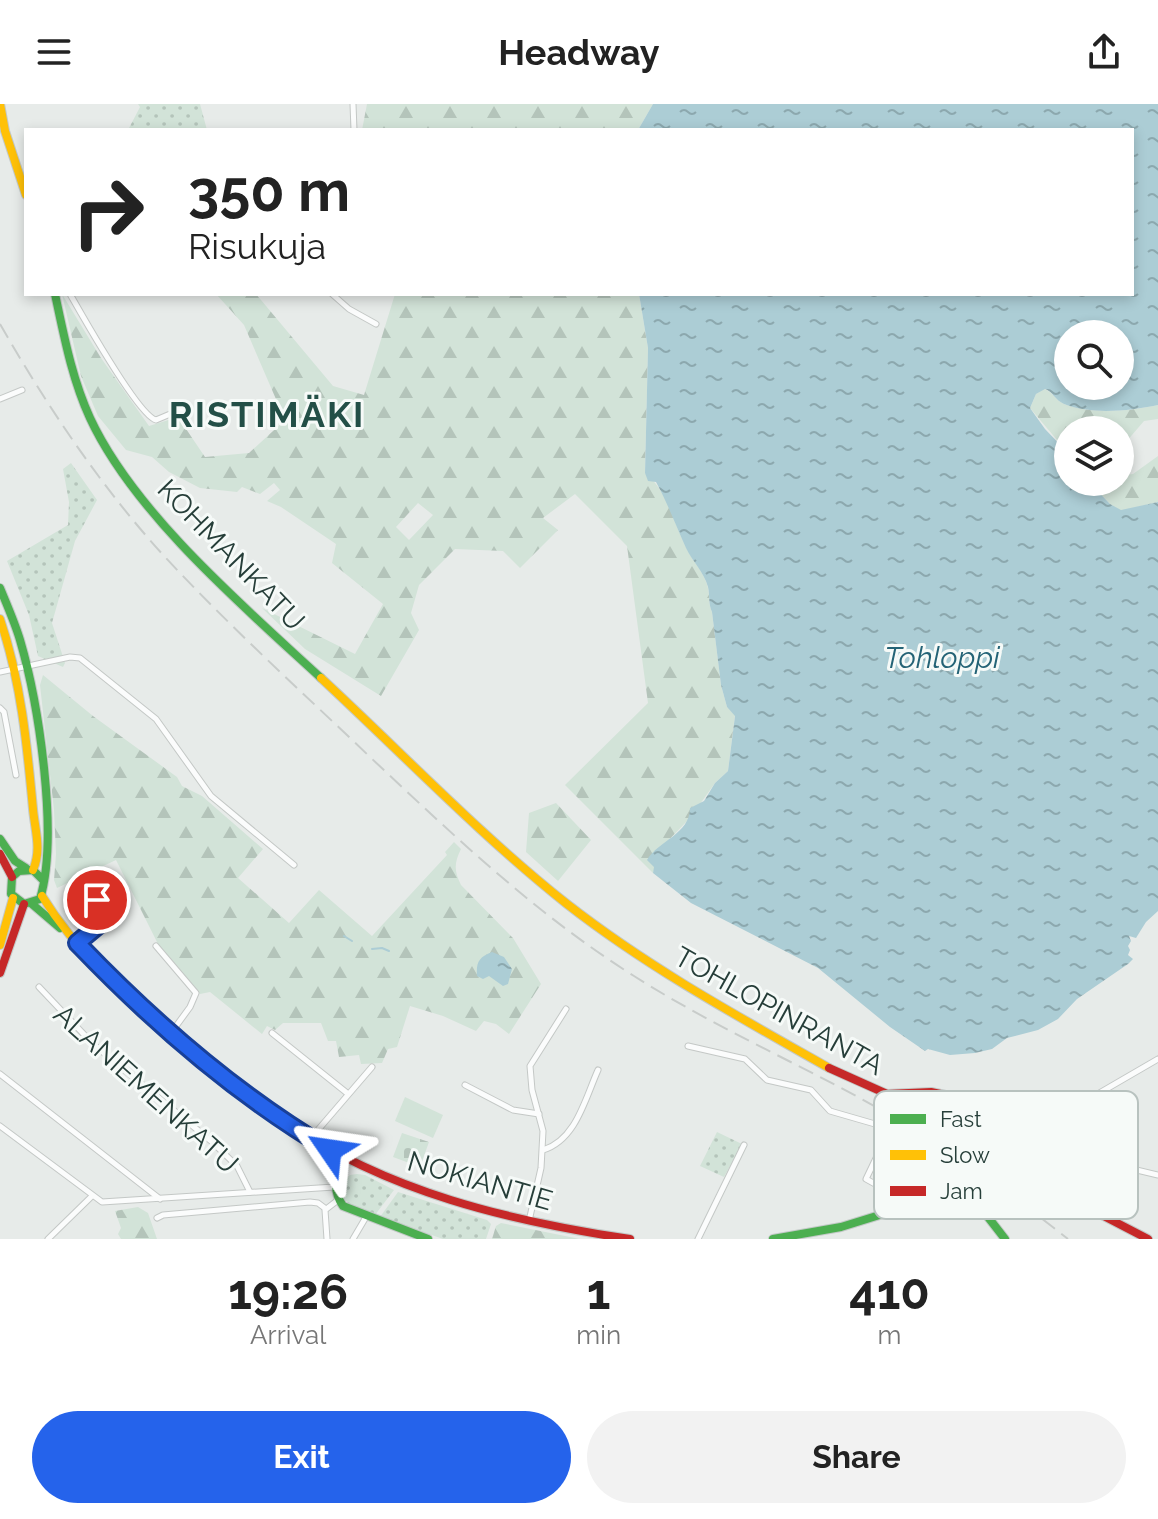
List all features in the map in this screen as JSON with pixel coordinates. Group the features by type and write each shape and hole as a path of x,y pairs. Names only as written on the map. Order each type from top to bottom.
{"main road":[{"path":"0,104 8,142 24,189"},
{"name":"KOHMANKATU","path":"55,296 71,365 88,413 143,497 217,581 449,798"},
{"path":"0,588 26,667 45,792 48,859 42,896 28,904 0,973"},
{"path":"0,619 15,669 40,850 39,860 30,869 12,877"},
{"name":"TOHLOPINRANTA","path":"449,798 531,874 653,966 717,1007 875,1091"},
{"path":"0,839 15,861 44,881"},
{"path":"0,854 12,877 10,889 13,898 0,945"},
{"name":"NOKIANTIE","path":"42,896 67,933"},
{"path":"13,898 28,904"},
{"name":"NOKIANTIE","path":"28,904 67,933 128,996 171,1033 258,1102 346,1158 420,1190 475,1208 630,1239"},
{"path":"346,1158 335,1177 338,1200 348,1209 366,1217 428,1239"},
{"path":"773,1239 841,1227 874,1217"},
{"path":"990,1219 1005,1239"},
{"name":"TOHLOPINRANTA","path":"1111,1219 1148,1239"}],"street":[{"path":"353,104 354,128"},
{"path":"71,296 117,372 149,417 156,420 182,409"},
{"path":"334,296 349,309 376,324"},
{"path":"0,399 22,390"},
{"path":"0,672 70,657 80,658 156,719 211,796 294,865"},
{"path":"0,708 4,712 16,775"},
{"path":"77,943 101,923 97,900"},
{"path":"156,946 196,993 171,1033"},
{"name":"ALANIEMENKATU","path":"39,987 93,1044 237,1166 250,1192"},
{"path":"529,1221 543,1150 543,1131 532,1090 530,1066 566,1009"},
{"path":"272,1033 347,1093"},
{"path":"688,1046 745,1059 767,1080 811,1090 830,1111 874,1124"},
{"path":"1104,1091 1158,1059"},
{"path":"311,1138 372,1067"},
{"path":"543,1150 555,1145 578,1119 598,1070"},
{"path":"0,1074 161,1200"},
{"path":"465,1085 513,1110 539,1114"},
{"path":"0,1126 91,1197 108,1203 334,1187"},
{"path":"698,1239 744,1145"},
{"path":"874,1162 866,1179 874,1183"},
{"path":"1138,1170 1158,1175"},
{"path":"48,1239 91,1197"},
{"path":"326,1209 338,1200"},
{"path":"157,1218 186,1212 310,1202 326,1209"},
{"path":"326,1209 327,1239"},
{"path":"353,1239 366,1217"}],"green space":[{"path":"138,104 200,104 206,128 129,128 140,107"},
{"path":"367,104 653,104 639,128 362,128"},
{"path":"62,296 149,426 178,417 205,457 249,453 285,420 244,325 218,296 258,296 333,386 364,395 394,296 639,296 648,348 645,473 660,489 709,591 721,685 727,707 735,715 728,771 662,847 653,873 565,785 648,703 627,546 575,494 543,518 558,530 520,568 503,551 455,549 419,585 411,613 419,630 381,696 305,649 262,608 355,654 383,604 332,563 336,544 267,501 280,490 274,483 260,494 242,487 237,492 200,488 169,472 152,457 126,450 98,416 81,376","holes":["418,503 433,515 409,540 396,527"]},
{"path":"1044,389 1054,396 1054,400 1086,410 1123,410 1158,405 1158,419 1144,421 1134,433 1134,416 1054,416 1054,436 1030,408 1036,394"},
{"path":"1158,456 1158,502 1121,511 1102,496 1134,496 1134,473"},
{"path":"71,463 97,500 75,541 52,623 65,663 63,667 38,656 29,615 7,561 68,525 69,502 63,469"},
{"path":"43,675 177,777 182,786 202,796 263,849 238,878 289,923 319,890 372,936 447,855 445,852 454,842 461,849 456,867 461,885 513,938 541,984 509,1034 496,1024 484,1021 476,1031 410,1006 397,1047 388,1049 382,1063 361,1064 359,1055 339,1057 336,1041 328,1041 321,1023 283,1023 275,1030 267,1026 262,1034 210,992 200,994 160,948 116,860 57,888 54,880 54,810 40,685"},
{"path":"556,803 591,840 558,881 526,852 529,813"},
{"path":"405,1097 443,1115 433,1138 395,1121"},
{"path":"717,1132 742,1144 724,1177 700,1166"},
{"path":"402,1133 429,1142 420,1167 393,1157"},
{"path":"357,1174 394,1190 375,1215 352,1205 342,1196 343,1183 350,1175"},
{"path":"398,1192 487,1220 491,1224 486,1239 443,1239 380,1217"},
{"path":"138,1207 148,1213 157,1239 121,1239 118,1234 121,1228 115,1211"},
{"path":"501,1223 579,1239 492,1239 496,1226"}],"water":[{"name":"Tohloppi","path":"653,104 1158,104 1158,405 1098,411 1058,400 1134,400 1134,320 1054,320 1054,396 1045,389 1036,394 1030,408 1054,438 1054,496 1102,496 1121,510 1158,502 1158,911 1136,938 1129,936 1128,955 1133,959 1128,964 1077,999 1058,1019 1038,1030 1007,1038 992,1049 975,1053 950,1055 928,1049 925,1051 890,1027 818,968 691,903 653,873 654,867 647,860 652,853 679,831 689,817 690,808 704,801 715,783 728,771 735,716 727,707 721,685 708,587 686,548 656,482 648,481 645,473 648,348 639,296 1134,296 1134,128 639,128"},
{"path":"492,952 504,957 512,969 508,984 503,986 489,976 483,979 477,976 479,961"}],"waterway":[{"path":"344,936 352,941"},
{"path":"372,949 389,951"}],"railway":[{"path":"0,324 76,445 141,530 266,658 433,816 530,900 634,976 697,1013 874,1106"},
{"path":"1043,1219 1068,1239"}],"traffic: fast":[{"path":"55,296 78,388 109,454 134,489 193,557 321,678"},
{"path":"0,588 18,634 34,699 47,807 48,841 45,872 40,899 24,904 11,894 12,877 19,871 33,870 44,881"},
{"path":"0,839 15,861 26,868"},
{"path":"32,904 60,928"},
{"path":"346,1158 336,1182 343,1206 428,1239"},
{"path":"773,1239 841,1227 874,1217"},
{"path":"990,1219 1005,1239"}],"traffic: slow":[{"path":"0,104 5,131 24,189"},
{"path":"0,619 18,689 25,737 37,840 33,870"},
{"path":"321,678 473,822 567,904 662,971 829,1068"},
{"path":"42,896 87,955 122,990 285,1122"},
{"path":"0,945 13,898"}],"traffic: jam":[{"path":"0,854 12,877"},
{"path":"0,973 24,904"},
{"path":"829,1068 880,1091"},
{"path":"285,1122 365,1167 451,1200 540,1223 630,1239"},
{"path":"1109,1219 1148,1239"}],"district":[{"name":"RISTIMÄKI","path":"267,414"}],"route":[{"path":"97,900 101,923 77,943 128,996 203,1059 258,1102 330,1150"}]}
